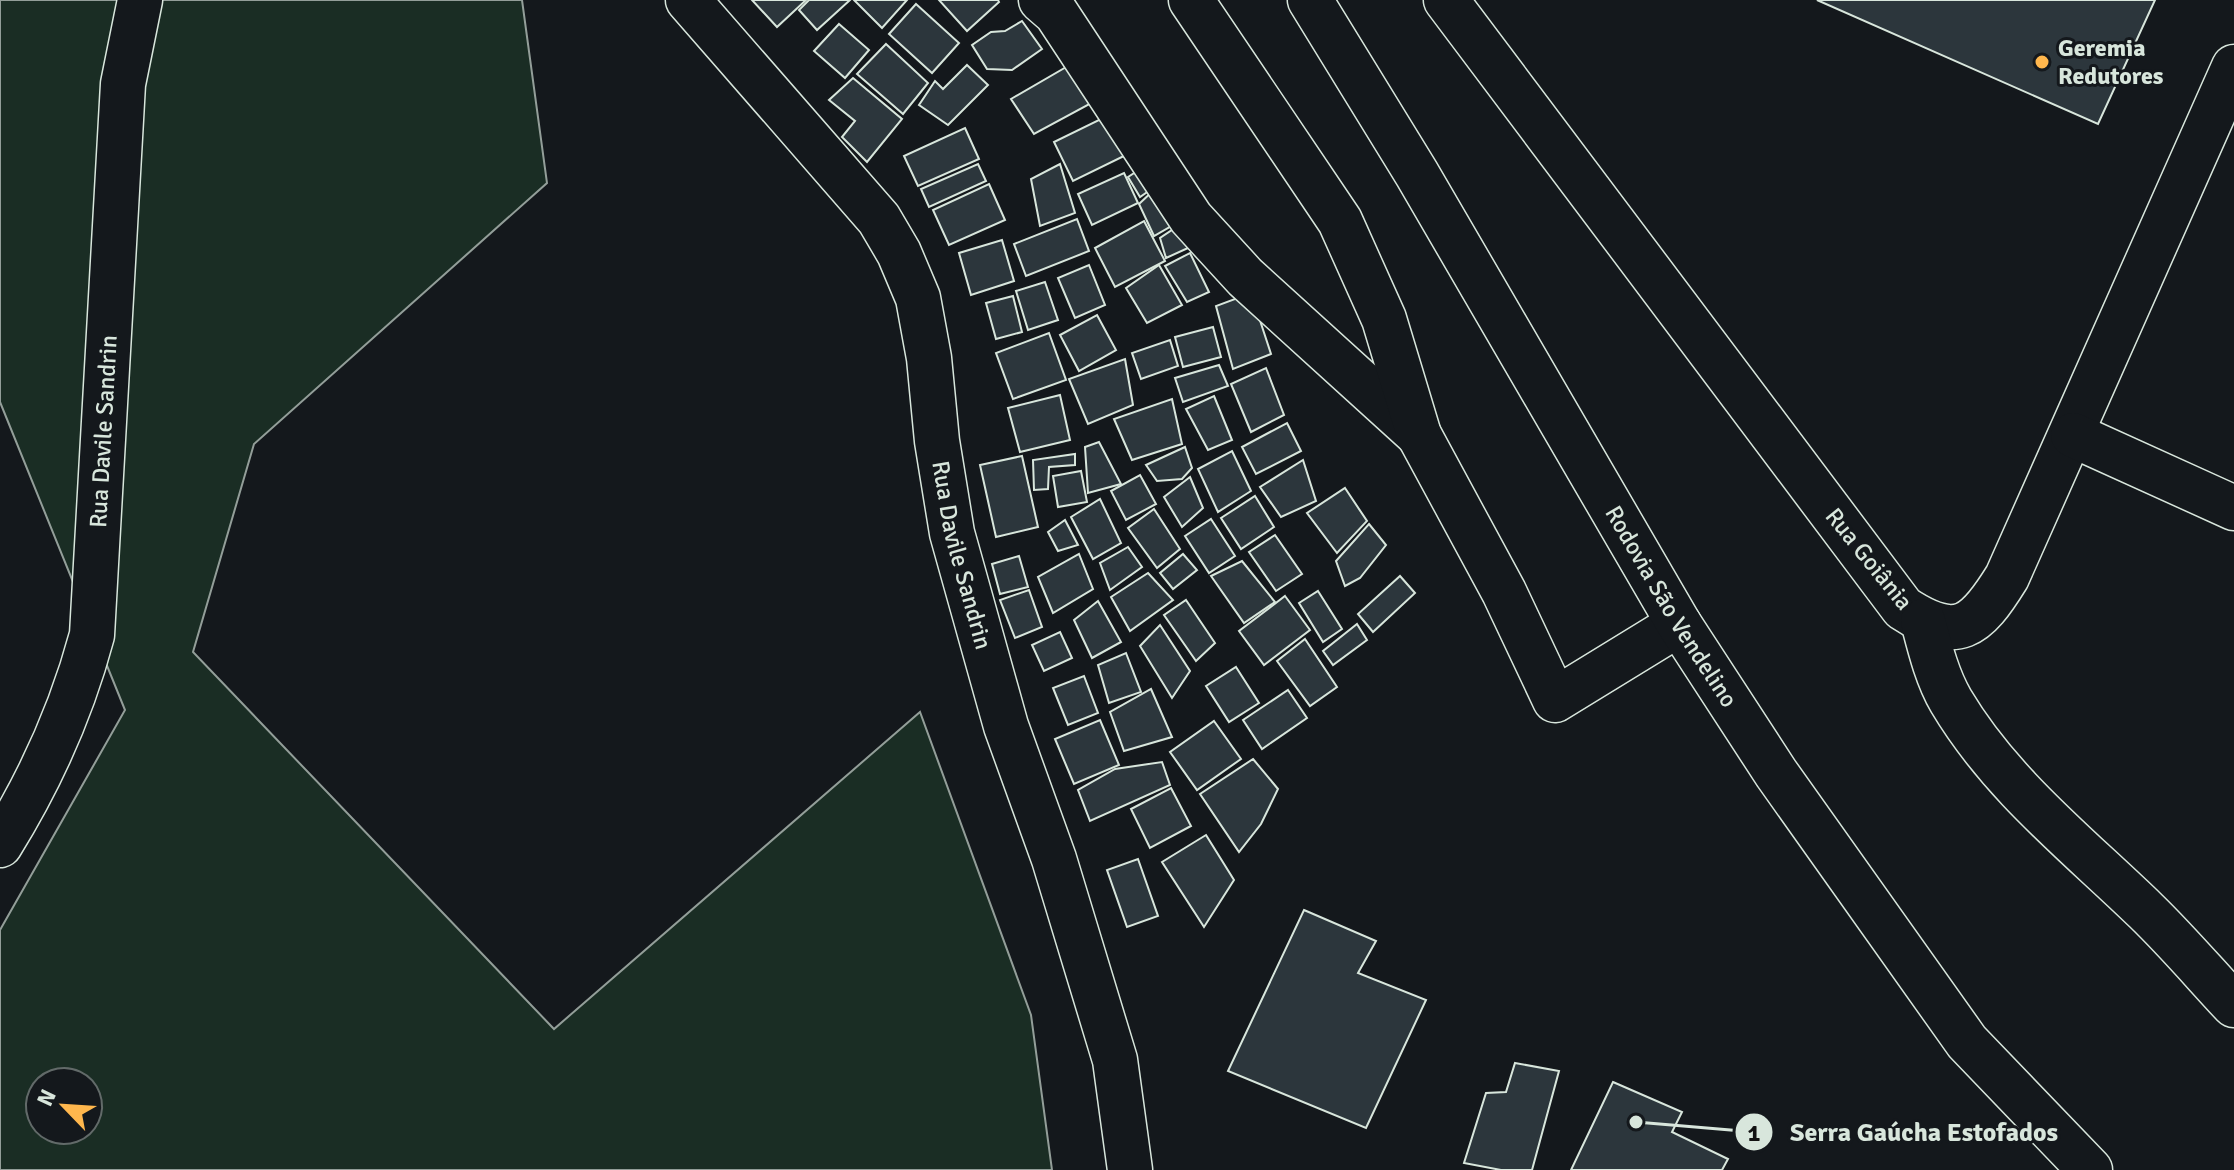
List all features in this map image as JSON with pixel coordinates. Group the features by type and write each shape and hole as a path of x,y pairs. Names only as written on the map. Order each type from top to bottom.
{"main road":[{"name":"Rua Davile Sandrin","path":"0,845 61,728 92,635 123,84 140,0"},
{"name":"Rua Davile Sandrin","path":"688,0 879,219 899,253 918,298 952,533 1006,726 1054,859 1115,1060 1130,1170"},
{"path":"1041,0 1056,13 1191,218 1245,277 1419,435"},
{"path":"1191,0 1340,221 1384,319 1419,435 1504,592 1555,700 1679,624"},
{"name":"Rodovia São Vendelino","path":"1310,0 1417,174 1679,624 1776,773 1967,1042 2090,1170"},
{"name":"Rua Goiânia","path":"1446,0 1903,608 1923,621 1945,626 1970,625 1987,609 2007,577 2073,435 2234,67"},
{"path":"2073,435 2234,508"},
{"path":"1923,621 1935,666 1951,701 1987,751 2039,811 2146,911 2234,1005"}],"green space":[{"path":"0,0 522,0 547,183 254,444 193,652 554,1029 920,712 1031,1015 1052,1170 0,1170 0,930 125,710 0,402"}],"building":[{"path":"752,0 806,0 777,27"},
{"path":"809,0 850,0 817,30 799,10"},
{"path":"854,0 907,0 882,28"},
{"path":"939,0 998,0 999,2 967,31"},
{"name":"Geremia Redutores","path":"1817,0 2155,0 2098,124"},
{"path":"916,4 959,43 932,73 889,34"},
{"path":"1022,21 1042,49 1012,70 987,69 972,45 991,32 1005,31"},
{"path":"839,24 869,50 845,78 814,51"},
{"path":"886,44 928,83 903,114 857,74"},
{"path":"967,65 988,85 948,125 919,105 935,81 943,89"},
{"path":"1068,66 1097,100 1034,134 1011,99"},
{"path":"853,78 902,119 867,162 842,137 855,121 829,100"},
{"path":"1107,116 1126,155 1073,181 1054,142"},
{"path":"965,128 979,159 918,186 904,156"},
{"path":"978,164 986,181 929,207 921,189"},
{"path":"1060,164 1075,213 1040,226 1031,179"},
{"path":"1142,168 1153,188 1140,197 1128,177"},
{"path":"1124,173 1138,203 1092,225 1078,194"},
{"path":"989,184 1005,220 949,245 933,210"},
{"path":"1155,189 1173,225 1154,236 1139,204"},
{"path":"1077,219 1089,251 1026,276 1014,244"},
{"path":"1144,221 1165,261 1115,287 1095,248"},
{"path":"1175,228 1188,248 1166,258 1160,238"},
{"path":"1002,240 1014,281 971,295 959,253"},
{"path":"1190,253 1209,292 1187,302 1165,266"},
{"path":"1089,265 1105,305 1075,318 1058,278"},
{"path":"1159,265 1182,305 1147,323 1126,288"},
{"path":"1045,282 1058,320 1028,330 1016,291"},
{"path":"1251,293 1271,354 1233,369 1216,306"},
{"path":"1013,296 1022,332 996,339 986,303"},
{"path":"1097,315 1116,350 1079,371 1060,335"},
{"path":"1213,327 1221,357 1183,367 1175,337"},
{"path":"1049,333 1066,380 1013,399 996,353"},
{"path":"1170,340 1178,366 1141,379 1132,353"},
{"path":"1125,359 1133,405 1088,424 1069,379"},
{"path":"1219,365 1228,386 1183,402 1175,378"},
{"path":"1266,368 1284,415 1251,432 1231,384"},
{"path":"1060,395 1070,440 1020,452 1008,408"},
{"path":"1214,396 1232,440 1208,450 1186,409"},
{"path":"1172,399 1182,444 1132,460 1114,419"},
{"path":"1287,423 1301,451 1256,474 1242,447"},
{"path":"1099,442 1121,484 1088,493 1085,447"},
{"path":"1185,447 1192,468 1182,479 1157,481 1146,465"},
{"path":"1232,451 1251,491 1218,512 1198,469"},
{"path":"1075,454 1075,465 1049,467 1048,489 1034,490 1033,460"},
{"path":"1022,456 1038,527 996,537 980,465"},
{"path":"1303,460 1316,501 1281,517 1260,487"},
{"path":"1081,471 1087,502 1058,507 1053,476"},
{"path":"1140,475 1156,504 1126,520 1111,491"},
{"path":"1190,477 1203,508 1182,527 1164,497"},
{"path":"1345,488 1367,521 1337,553 1307,513"},
{"path":"1255,496 1274,527 1241,549 1221,518"},
{"path":"1100,499 1121,543 1093,559 1071,517"},
{"path":"1154,509 1180,549 1157,568 1128,528"},
{"path":"1211,519 1235,556 1209,573 1185,536"},
{"path":"1065,520 1078,545 1058,551 1048,532"},
{"path":"1369,524 1386,545 1360,578 1345,586 1336,561"},
{"path":"1275,535 1302,574 1276,591 1249,552"},
{"path":"1128,547 1142,567 1110,590 1100,563"},
{"path":"1079,554 1093,589 1053,613 1038,577"},
{"path":"1183,554 1197,570 1173,589 1160,573"},
{"path":"1019,556 1028,587 1000,594 992,564"},
{"path":"1242,561 1275,602 1244,623 1211,576"},
{"path":"1148,573 1173,600 1130,631 1111,597"},
{"path":"1400,576 1415,593 1373,632 1358,614"},
{"path":"1029,590 1042,627 1015,638 1000,600"},
{"path":"1318,591 1342,629 1323,642 1299,603"},
{"path":"1285,596 1310,630 1264,665 1239,631"},
{"path":"1186,600 1215,643 1196,661 1164,615"},
{"path":"1098,601 1121,642 1092,658 1074,620"},
{"path":"1357,624 1367,640 1333,665 1323,651"},
{"path":"1160,625 1190,671 1172,698 1140,646"},
{"path":"1060,632 1072,658 1044,671 1032,645"},
{"path":"1305,639 1337,687 1310,706 1277,661"},
{"path":"1126,653 1141,692 1109,703 1098,665"},
{"path":"1236,667 1259,703 1229,722 1206,686"},
{"path":"1084,676 1098,713 1068,725 1053,688"},
{"path":"1151,689 1172,737 1124,751 1110,712"},
{"path":"1288,690 1307,718 1262,749 1243,720"},
{"path":"1100,720 1119,765 1074,784 1055,739"},
{"path":"1214,721 1241,759 1197,790 1170,752"},
{"path":"1253,759 1278,789 1261,824 1239,852 1200,794"},
{"path":"1162,762 1170,785 1090,821 1078,790 1115,769"},
{"path":"1171,788 1191,826 1150,848 1131,809"},
{"path":"1206,835 1234,880 1204,927 1162,862"},
{"path":"1138,859 1158,916 1127,927 1107,870"},
{"path":"1304,910 1376,941 1358,973 1426,1000 1366,1128 1228,1071"},
{"path":"1515,1063 1559,1071 1532,1170 1501,1170 1464,1163 1486,1093 1506,1092"},
{"path":"1613,1082 1682,1112 1672,1132 1728,1159 1722,1170 1571,1170"}],"place":[{"name":"Geremia Redutores","path":"2042,62"},
{"name":"Serra Gaúcha Estofados","path":"1636,1122"}]}
